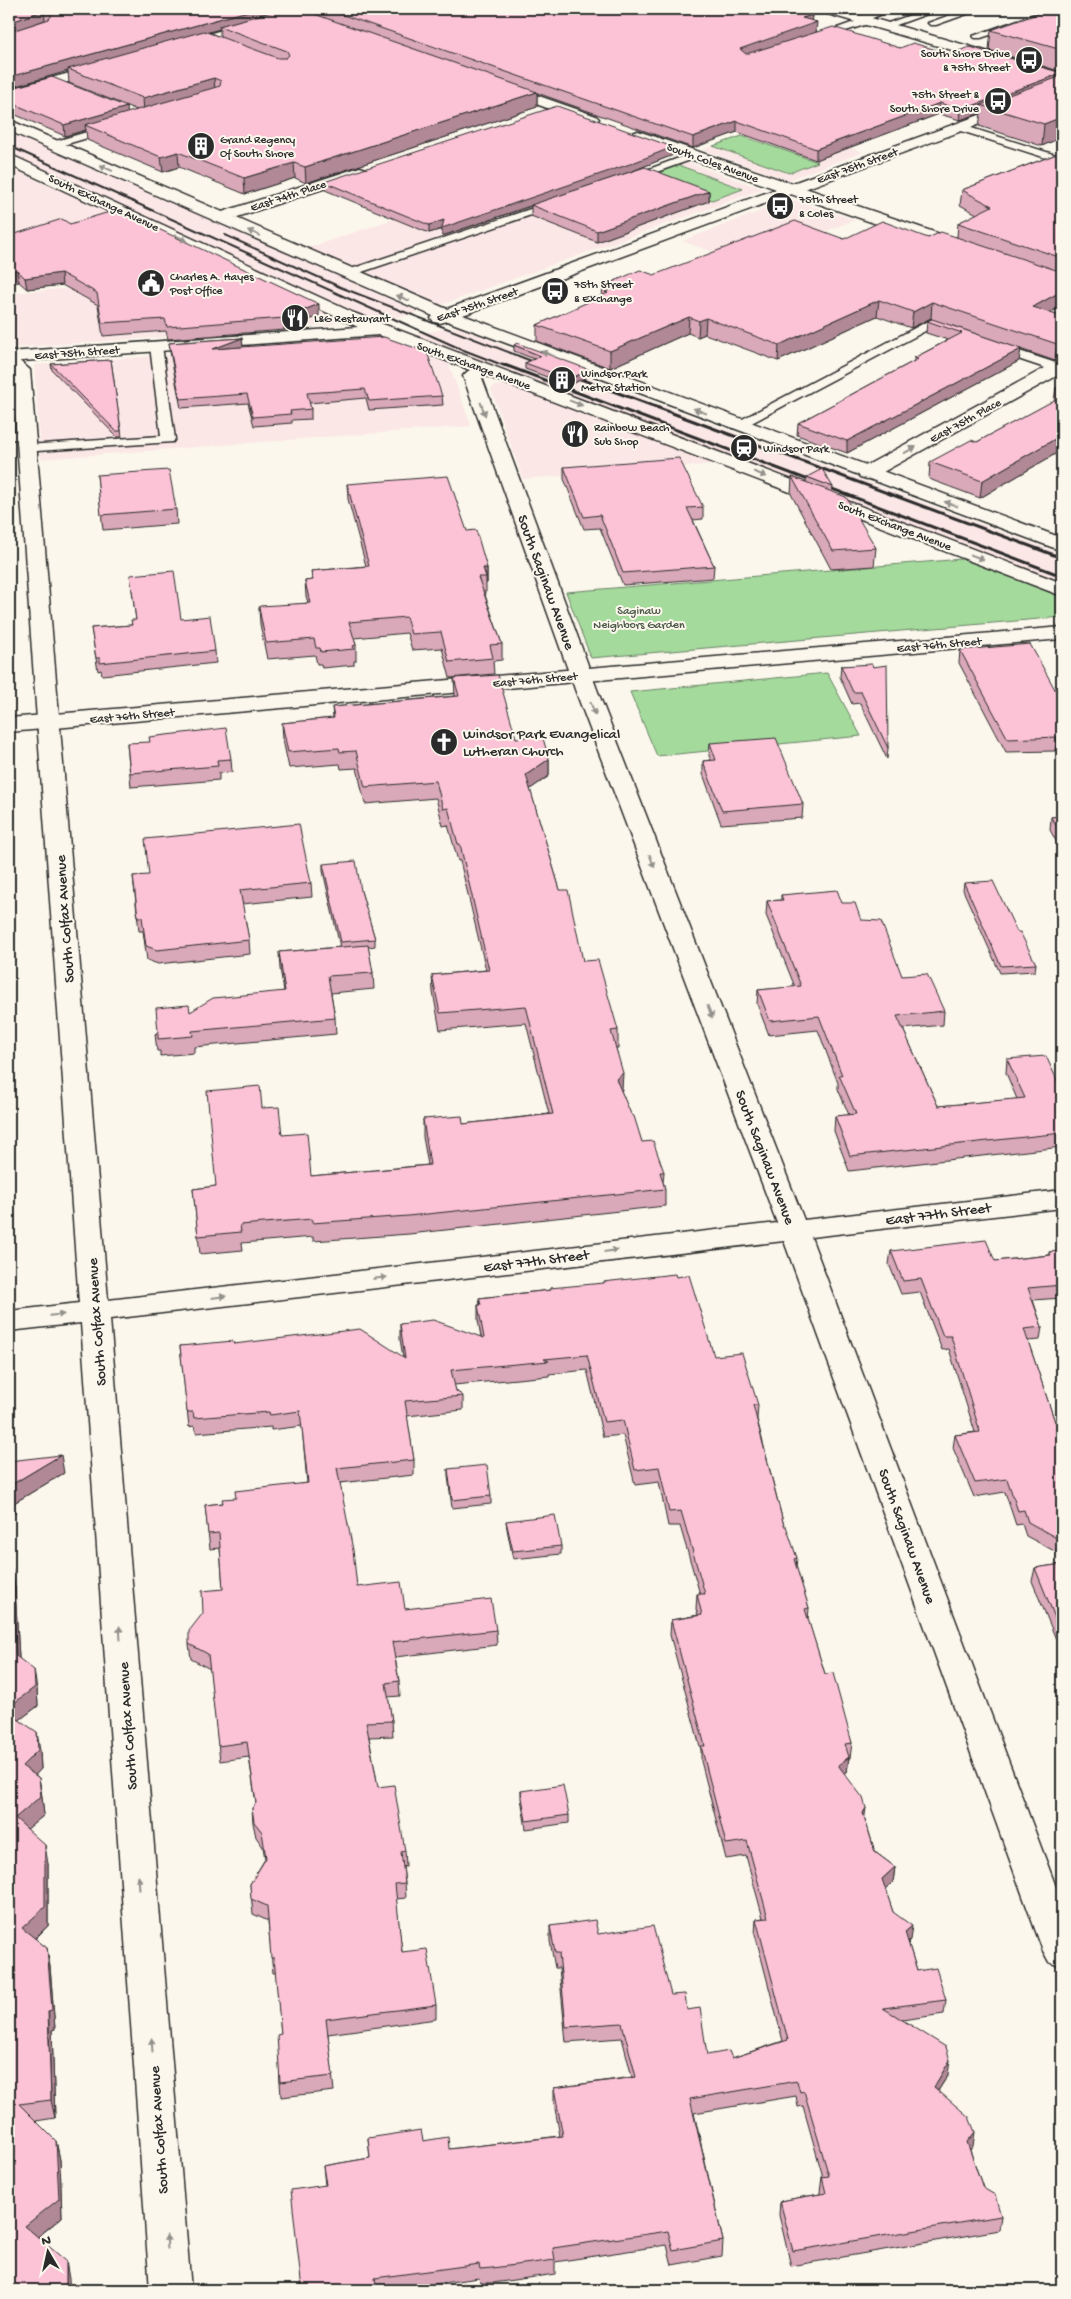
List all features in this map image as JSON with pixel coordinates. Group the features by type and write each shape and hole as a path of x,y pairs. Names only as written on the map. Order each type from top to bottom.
{"street":[{"path":"166,50 287,11 312,9"},
{"path":"826,9 1062,78"},
{"path":"287,11 320,23"},
{"path":"9,94 119,63"},
{"path":"484,81 603,123"},
{"name":"East 75th Street","path":"9,356 383,330 448,316 1062,89"},
{"path":"537,114 557,107"},
{"path":"9,125 346,274 448,316 867,474 1062,545"},
{"name":"South Coles Avenue","path":"622,130 979,254"},
{"name":"South Exchange Avenue","path":"9,159 348,317 1062,590"},
{"name":"East 74th Place","path":"219,218 371,168"},
{"name":"South Colfax Avenue","path":"9,361 22,370 21,440 48,722 171,2290"},
{"name":"East 75th Place","path":"867,474 1060,367"},
{"name":"South Saginaw Avenue","path":"485,370 472,376 590,701 794,1230 1062,1952"},
{"name":"East 76th Street","path":"9,725 1062,633"},
{"name":"East 77th Street","path":"9,1321 1062,1199"}],"lane":[{"path":"812,39 889,9"},
{"path":"884,26 936,9"},
{"path":"933,23 976,9"},
{"path":"978,36 1058,9"},
{"path":"204,39 220,46"},
{"path":"54,82 70,88"},
{"path":"53,145 118,126"},
{"path":"960,127 1062,160"},
{"path":"615,183 695,155"},
{"path":"346,274 562,201"},
{"path":"737,425 930,324 958,334"},
{"path":"986,344 1060,367"},
{"path":"21,440 168,439 156,346"}],"shaded area":[{"path":"775,123 863,152 788,180 702,150"},
{"path":"9,132 409,307 416,311 415,314 380,320 367,319 358,315 9,153"},
{"path":"681,160 763,189 444,304 434,305 305,249 544,168 598,189"},
{"path":"9,167 335,317 338,322 331,325 9,348 9,293 75,288 9,227"},
{"path":"792,199 855,220 744,263 682,241"},
{"path":"459,326 515,351 1062,554 1062,582 432,344 413,335"},
{"path":"380,339 396,341 448,362 471,426 41,459 34,365"},
{"path":"507,384 716,464 523,479 491,389 494,386"}],"green space":[{"path":"742,136 818,162 789,173 713,146"},
{"path":"678,165 743,189 712,200 645,175"},
{"name":"Saginaw Neighbors Garden","path":"962,559 1062,597 1062,617 591,658 566,592"},
{"path":"827,673 861,736 657,756 630,692"}],"building":[{"path":"9,9 255,9 9,77 9,32 49,19 52,15 44,10 9,23"},
{"path":"282,9 300,9 537,92 305,167 294,163 244,178 178,152 161,157 85,125 220,86 221,81 214,78 143,98 68,69 204,31 278,58 286,58 289,55 287,51 219,26"},
{"path":"326,9 676,9 679,11 684,9 793,9 812,15 802,18 817,22 740,49 746,54 833,27 900,48 913,43 950,54 970,47 1062,73 961,110 940,103 816,149 737,121 693,137"},
{"path":"1052,9 1062,9 1062,50 991,30"},
{"path":"1062,76 1062,117 1044,124 981,105"},
{"path":"52,77 127,107 64,125 9,102 9,89"},
{"path":"557,106 673,147 630,164 442,228 444,220 429,225 324,182"},
{"path":"1062,152 1062,258 958,223 992,206 962,190"},
{"path":"645,167 709,191 597,231 531,205"},
{"name":"Charles A. Hayes Post Office","path":"106,213 124,213 319,304 284,318 167,327 165,319 102,323 97,293 61,273 25,278 17,270 9,272 9,236 62,219 70,224"},
{"path":"795,221 844,239 882,221 928,238 941,232 1062,272 1062,291 1033,307 1062,317 1062,344 1057,344 932,302 913,312 879,300 779,345 706,318 699,321 689,317 610,351 537,325 608,293 605,292 612,289 603,286 640,270 654,275"},
{"path":"932,319 1021,349 847,441 798,423 918,359 914,358 962,333 927,321"},
{"path":"384,337 427,352 442,396 369,401 365,389 307,393 311,409 290,411 291,414 253,417 247,394 180,399 169,343 242,338 213,349"},
{"path":"517,343 590,370 569,379 525,363 541,356 514,345"},
{"path":"111,360 121,431 116,431 51,364"},
{"path":"1062,384 1062,390 1056,388"},
{"path":"1062,396 1062,435 982,481 930,462 971,440 977,442"},
{"path":"679,458 703,507 687,508 714,566 623,573 600,515 584,517 564,467"},
{"path":"822,469 833,487 807,477"},
{"path":"169,470 176,509 101,515 97,475"},
{"path":"448,476 467,531 476,530 487,568 483,568 486,577 478,577 502,644 490,645 493,658 449,662 441,632 411,634 406,617 349,622 356,645 353,646 354,649 321,652 320,648 316,648 314,639 266,643 260,606 310,603 305,581 313,580 311,571 369,566 347,484"},
{"path":"792,477 846,497 876,548 833,551"},
{"path":"174,571 181,619 210,616 215,651 100,663 100,658 96,658 91,628 132,625 131,620 136,620 130,575"},
{"path":"1030,644 1062,702 1062,735 1057,737 1008,739 960,650"},
{"path":"872,664 873,667 887,665 888,748 861,692 853,692 841,666"},
{"path":"498,675 516,738 542,735 549,759 526,775 560,890 568,890 583,961 598,960 618,1030 611,1031 623,1073 616,1079 631,1114 634,1116 642,1142 653,1141 664,1172 660,1172 665,1189 408,1216 312,1223 312,1219 240,1225 241,1232 198,1236 193,1189 216,1186 207,1091 260,1086 262,1108 279,1107 282,1135 307,1133 311,1176 430,1165 423,1119 462,1116 463,1124 553,1114 526,1006 440,1013 432,975 489,970 460,844 458,844 448,808 443,809 436,781 365,787 356,751 340,752 339,748 288,752 282,723 334,718 332,707 459,696 454,678"},
{"path":"226,728 231,759 217,760 218,766 130,773 127,743 150,742 149,737"},
{"path":"776,738 803,804 722,811 703,761 716,760 710,743"},
{"path":"1062,816 1062,835 1051,817"},
{"path":"299,824 311,883 240,890 249,940 157,950 146,946 142,917 138,917 133,876 149,875 145,839"},
{"path":"356,861 361,891 375,939 341,942 323,864"},
{"path":"993,881 1017,932 1020,932 1036,964 1001,966 964,883"},
{"path":"837,890 842,903 855,903 861,920 881,921 902,976 927,974 944,1011 897,1016 938,1106 1025,1098 1007,1059 1046,1056 1062,1091 1062,1133 850,1156 835,1116 856,1114 839,1075 842,1075 819,1016 770,1021 758,990 801,986 767,901 783,900 781,895"},
{"path":"368,945 373,973 328,976 335,1018 192,1031 193,1036 158,1039 158,1034 155,1034 158,1032 156,1008 189,1005 190,1012 213,998 285,991 279,952"},
{"path":"986,1240 995,1261 1051,1255 1049,1252 1062,1251 1062,1285 1028,1288 1042,1327 1024,1329 1055,1422 1062,1421 1062,1541 1028,1522 1024,1510 1018,1511 1007,1479 975,1483 955,1435 980,1432 951,1336 943,1336 921,1279 903,1281 891,1251"},
{"path":"675,1274 676,1277 689,1275 714,1356 742,1353 758,1405 753,1405 784,1526 786,1526 797,1558 794,1559 809,1608 805,1609 825,1674 833,1673 852,1743 845,1744 849,1757 838,1765 863,1798 866,1808 863,1813 875,1852 895,1867 882,1879 893,1912 912,1926 905,1932 917,1971 936,1968 946,2000 883,2008 946,2047 950,2060 934,2087 969,2117 975,2132 967,2142 983,2188 995,2195 1001,2216 793,2251 780,2201 826,2193 822,2177 829,2176 804,2091 800,2092 797,2081 690,2099 723,2241 673,2250 668,2231 553,2248 555,2260 480,2269 479,2264 375,2278 376,2285 341,2290 302,2290 291,2190 326,2185 323,2166 370,2158 368,2138 421,2130 423,2141 448,2137 449,2149 563,2136 554,2088 636,2077 622,2023 566,2027 559,1953 555,1953 550,1926 595,1920 598,1934 653,1926 671,1995 685,1994 687,2010 700,2008 707,2055 729,2051 732,2058 788,2040 756,1919 768,1918 747,1841 726,1844 701,1746 705,1746 671,1620 702,1615 697,1594 705,1594 681,1511 669,1512 659,1467 635,1470 623,1420 604,1422 587,1355 544,1359 549,1361 451,1370 456,1391 463,1396 405,1401 414,1460 337,1468 353,1550 357,1587 401,1582 405,1609 491,1599 496,1630 392,1642 399,1681 386,1683 392,1721 366,1722 378,1787 394,1785 405,1851 401,1852 405,1883 395,1884 402,1952 427,1949 436,2005 326,2019 333,2076 280,2082 277,2035 281,2034 274,1958 271,1958 267,1906 251,1899 250,1884 266,1858 262,1832 254,1822 252,1808 256,1803 247,1742 218,1746 208,1654 189,1644 189,1631 203,1613 202,1591 223,1589 219,1533 208,1534 205,1505 223,1503 222,1499 236,1498 235,1491 308,1483 300,1411 270,1415 269,1412 194,1418 193,1412 187,1412 180,1346 233,1341 234,1344 360,1329 405,1358 400,1324 433,1320 484,1338 478,1305 481,1305 479,1298"},
{"path":"61,1455 11,1485 12,1495 9,1496 9,1461"},
{"path":"487,1465 491,1496 452,1500 448,1469"},
{"path":"555,1515 561,1546 513,1551 506,1521"},
{"path":"1062,1564 1062,1635 1035,1568"},
{"path":"12,1569 16,1656 34,1670 35,1687 9,1707 9,1570"},
{"path":"9,1713 37,1732 38,1750 22,1766 39,1778 41,1796 15,1818 45,1845 45,1907 22,1928 47,1948 52,2010 48,2011 51,2100 19,2104 56,2141 59,2199 25,2226 66,2261 66,2290 9,2290"},
{"path":"563,1785 569,1815 526,1821 521,1791"}],"railway":[{"path":"9,146 461,349 505,366"},
{"path":"225,235 340,287 542,365"},
{"path":"502,364 1062,576"},
{"path":"570,375 1062,558"}],"place":[{"name":"South Shore Drive & 75th Street","path":"1029,60"},
{"name":"75th Street & South Shore Drive","path":"998,101"},
{"name":"Grand Regency Of South Shore","path":"201,146"},
{"name":"75th Street & Coles","path":"780,206"},
{"name":"Charles A. Hayes Post Office","path":"151,283"},
{"name":"75th Street & Exchange","path":"555,291"},
{"name":"L&G Restaurant","path":"295,318"},
{"name":"Windsor Park Metra Station","path":"562,380"},
{"name":"Rainbow Beach Sub Shop","path":"575,434"},
{"name":"Windsor Park","path":"744,448"},
{"name":"Windsor Park Evangelical Lutheran Church","path":"444,742"}]}
